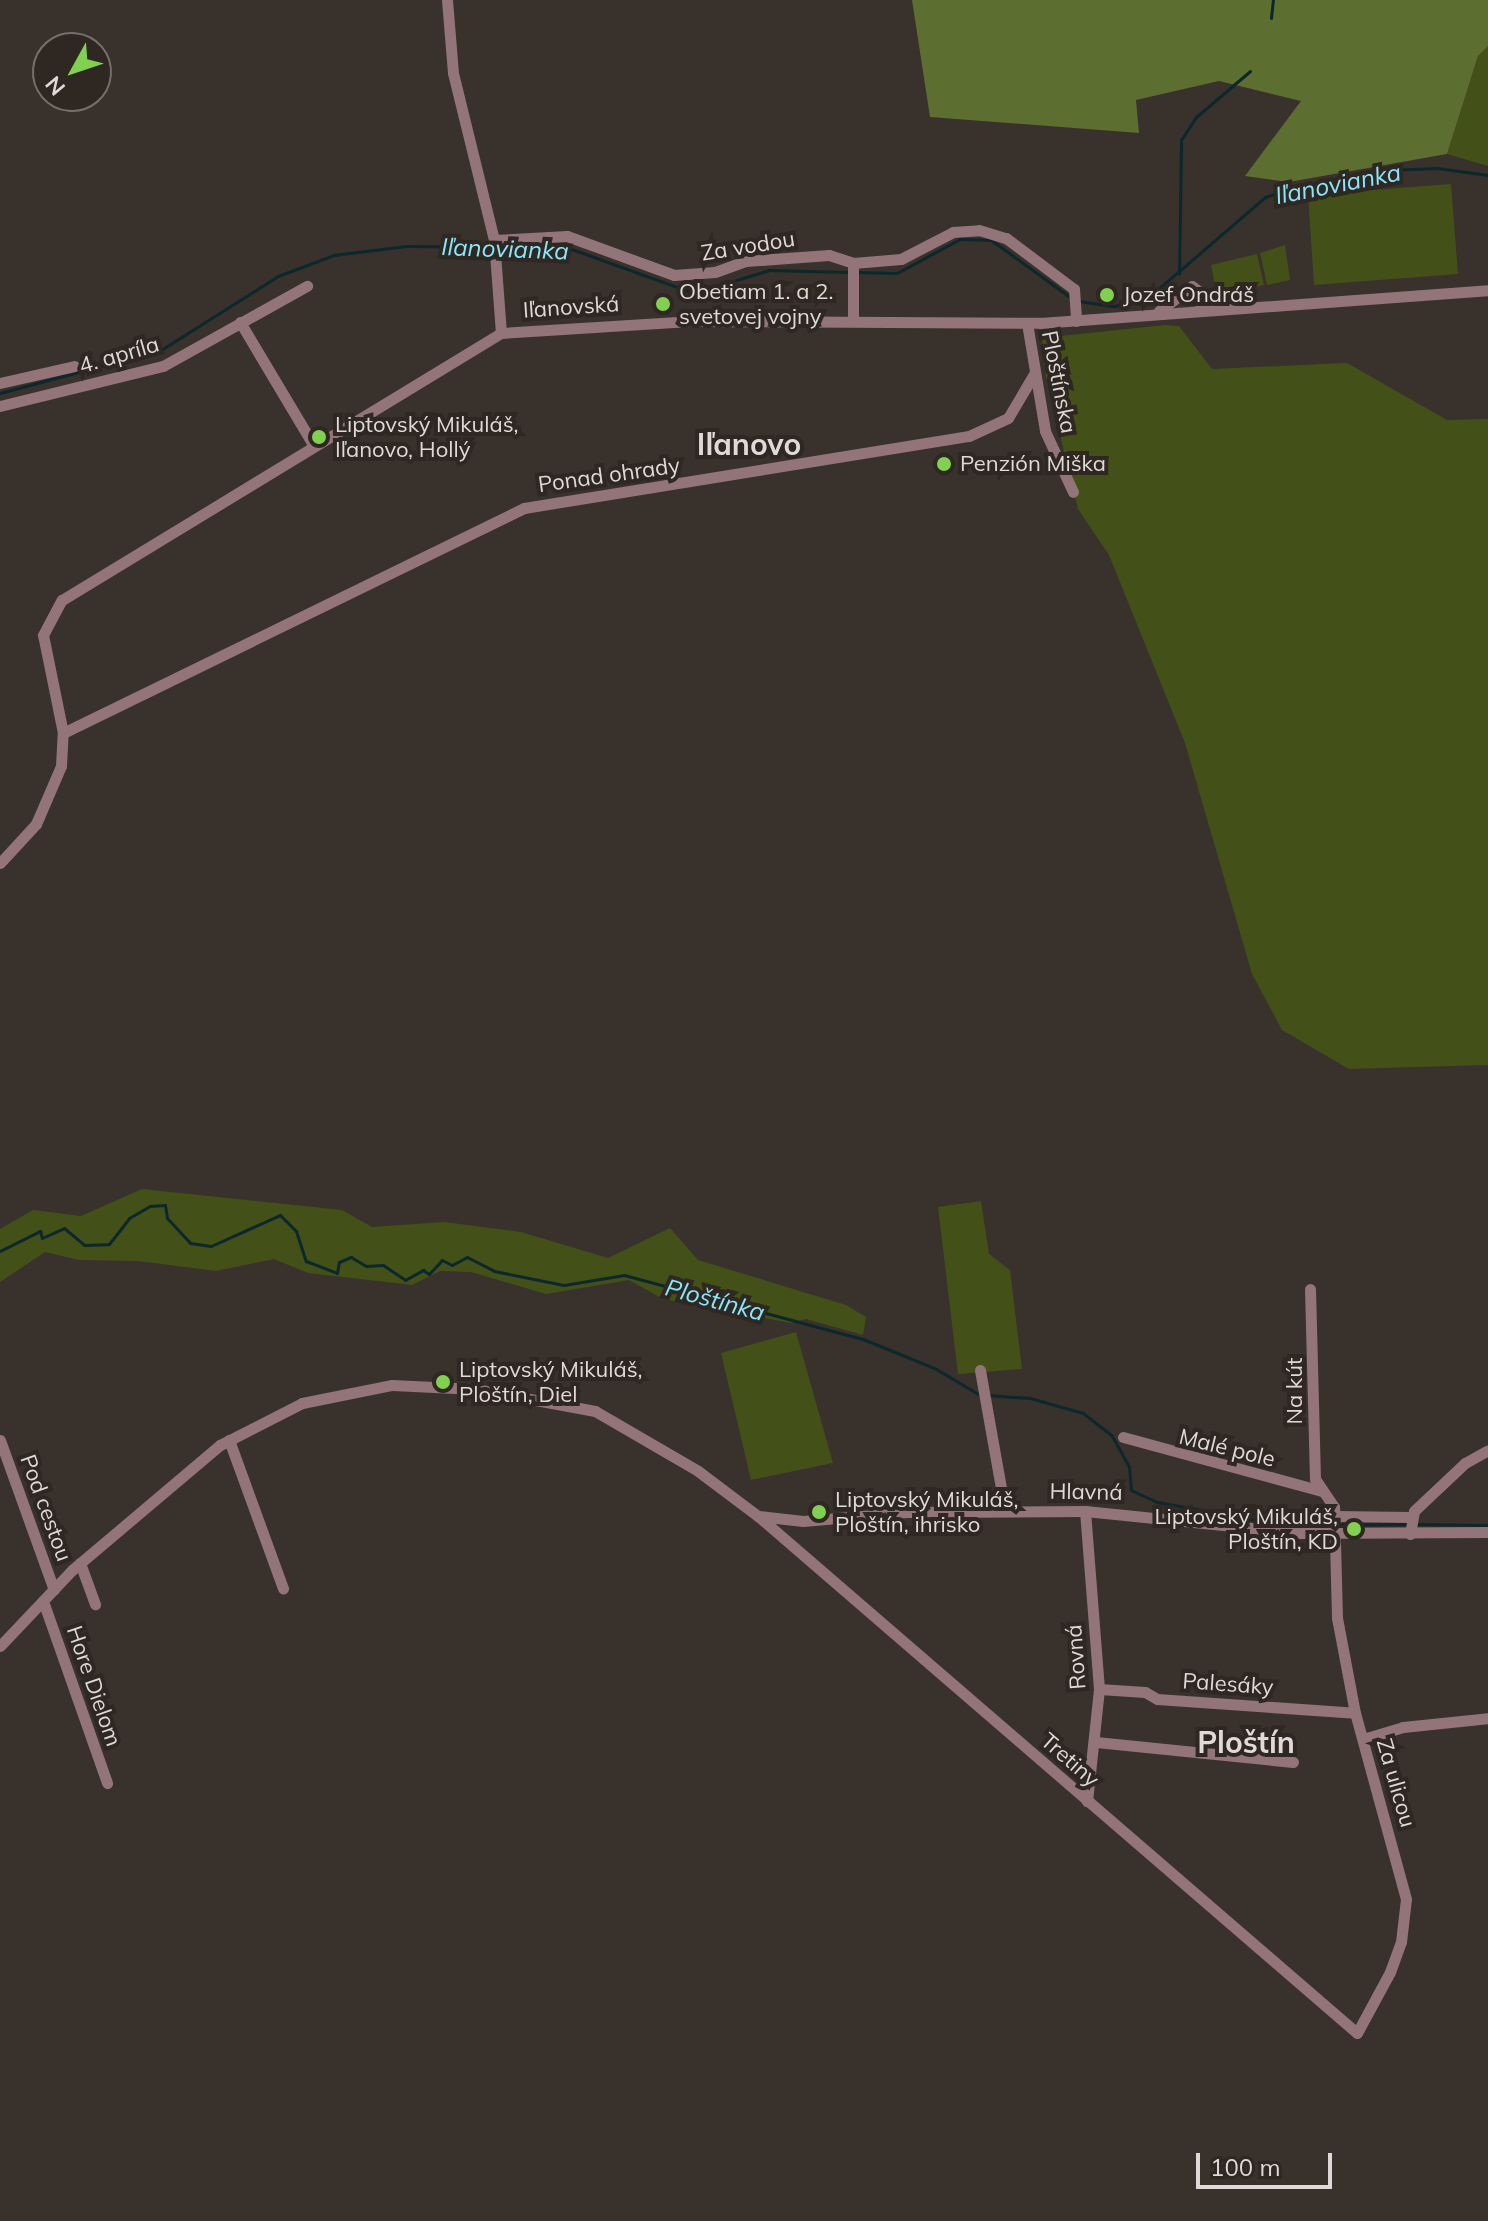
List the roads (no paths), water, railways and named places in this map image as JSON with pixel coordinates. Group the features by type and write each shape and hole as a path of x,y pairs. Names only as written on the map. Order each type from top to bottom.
{"street":[{"path":"447,0 453,73 494,246 501,333"},
{"name":"Za vodou","path":"494,246 567,236 674,275 715,272 746,261 829,255 853,268 901,259 953,232 979,230 1013,242 1078,302 1076,321"},
{"path":"853,268 853,320"},
{"name":"4. apríla","path":"0,406 163,366 307,286"},
{"path":"1159,311 1192,286 1205,296 1199,310"},
{"name":"Iľanovská","path":"0,863 48,804 61,766 63,733 43,652 43,635 54,610 80,588 501,333 679,321 1076,321 1159,311 1488,290"},
{"path":"240,322 314,446"},
{"name":"Ploštínska","path":"1027,323 1045,431 1073,492"},
{"name":"4. apríla","path":"0,383 74,366"},
{"name":"Ponad ohrady","path":"63,733 524,508 969,436 1008,418 1034,374"},
{"name":"Na kút","path":"1310,1289 1314,1473 1336,1524"},
{"path":"980,1370 1005,1511"},
{"name":"Tretiny","path":"0,1646 80,1563 229,1440 265,1417 345,1391 392,1385 475,1389 604,1414 698,1471 758,1516 1357,2033"},
{"name":"Malé pole","path":"1123,1437 1322,1491"},
{"name":"Pod cestou","path":"0,1440 54,1590"},
{"path":"229,1440 283,1588"},
{"path":"1336,1524 1350,1533 1409,1525 1465,1463 1488,1450"},
{"name":"Hlavná","path":"758,1516 789,1519 1085,1511 1336,1524"},
{"name":"Rovná","path":"1085,1511 1099,1689 1096,1742 1087,1801"},
{"path":"1336,1524 1409,1525 1488,1532"},
{"name":"Za ulicou","path":"1336,1524 1337,1618 1355,1713 1406,1899 1401,1942 1390,1972 1357,2033"},
{"name":"Hore Dielom","path":"80,1563 95,1604"},
{"name":"Hore Dielom","path":"43,1601 107,1783"},
{"name":"Palesáky","path":"1099,1689 1145,1692 1157,1699 1355,1713"},
{"path":"1363,1739 1403,1727 1488,1718"},
{"path":"1096,1742 1293,1762"}],"waterway":[{"path":"1271,18 1273,0"},
{"path":"1179,274 1181,140 1196,117 1250,71"},
{"name":"Iľanovianka","path":"1078,301 1115,306 1157,290 1265,197 1286,190 1389,170 1437,168 1488,175"},
{"name":"Iľanovianka","path":"856,272 897,273 960,239 991,240 1071,298"},
{"name":"Iľanovianka","path":"0,393 161,350 278,276 334,255 406,246 566,247 694,293 769,270 848,272"},
{"name":"Ploštínka","path":"0,1251 40,1231 42,1238 64,1228 84,1245 109,1244 129,1218 150,1206 165,1205 167,1218 190,1243 211,1246 280,1215 296,1231 306,1261 337,1273 339,1262 351,1257 366,1266 383,1265 405,1280 423,1270 429,1274 442,1260 452,1265 467,1257 494,1271 564,1285 624,1275 863,1339 936,1369 980,1395"},
{"name":"Ploštínka","path":"987,1395 1030,1398 1083,1413 1112,1436 1129,1467 1131,1490 1157,1502 1285,1525 1408,1524"},
{"name":"Ploštínka","path":"1416,1524 1488,1525"}],"place":[{"name":"Jozef Ondráš","path":"1107,295"},
{"name":"Obetiam 1. a 2. svetovej vojny","path":"663,304"},
{"name":"Liptovský Mikuláš, Iľanovo, Hollý","path":"319,437"},
{"name":"Penzión Miška","path":"944,464"},
{"name":"Liptovský Mikuláš, Ploštín, Diel","path":"443,1382"},
{"name":"Liptovský Mikuláš, Ploštín, ihrisko","path":"819,1512"},
{"name":"Liptovský Mikuláš, Ploštín, KD","path":"1354,1529"}],"district":[{"name":"Iľanovo","path":"749,444"},
{"name":"Ploštín","path":"1246,1742"}]}
